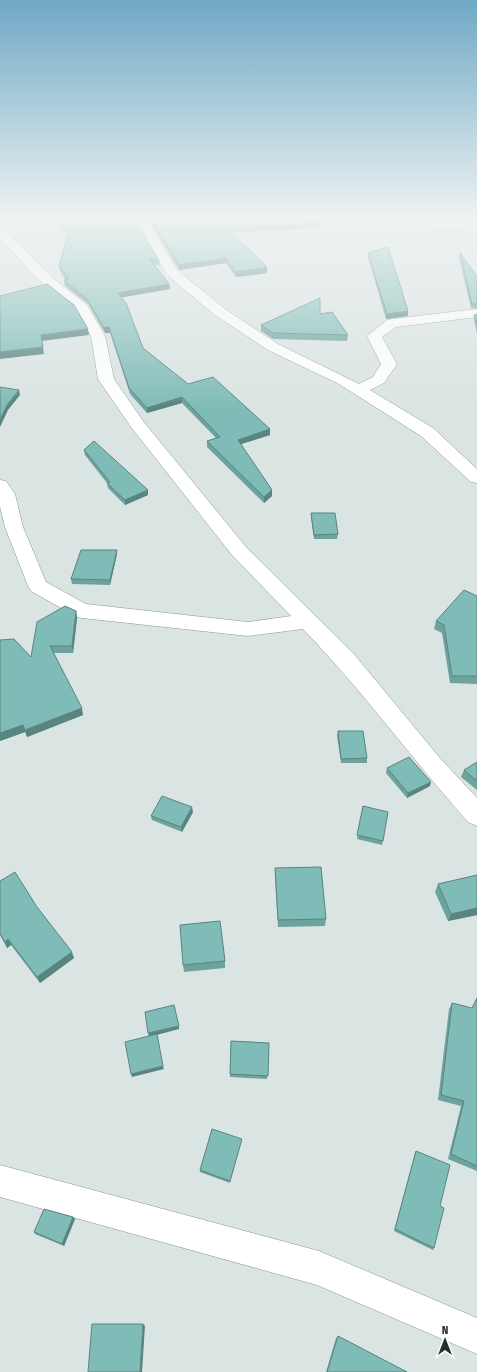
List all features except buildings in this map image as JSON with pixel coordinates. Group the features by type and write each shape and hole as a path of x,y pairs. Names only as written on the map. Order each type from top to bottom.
{"street":[{"path":"48,281 82,308 98,336 106,379 137,424 240,551 345,659 431,764 477,815"},
{"path":"183,281 220,312 273,347 344,381 427,432 477,478"},
{"path":"359,390 379,380 389,364 374,336 392,323 477,313"},
{"path":"0,486 6,494 14,527 38,586 82,611 248,629 308,621"},
{"path":"0,1181 319,1268 477,1336"}]}
